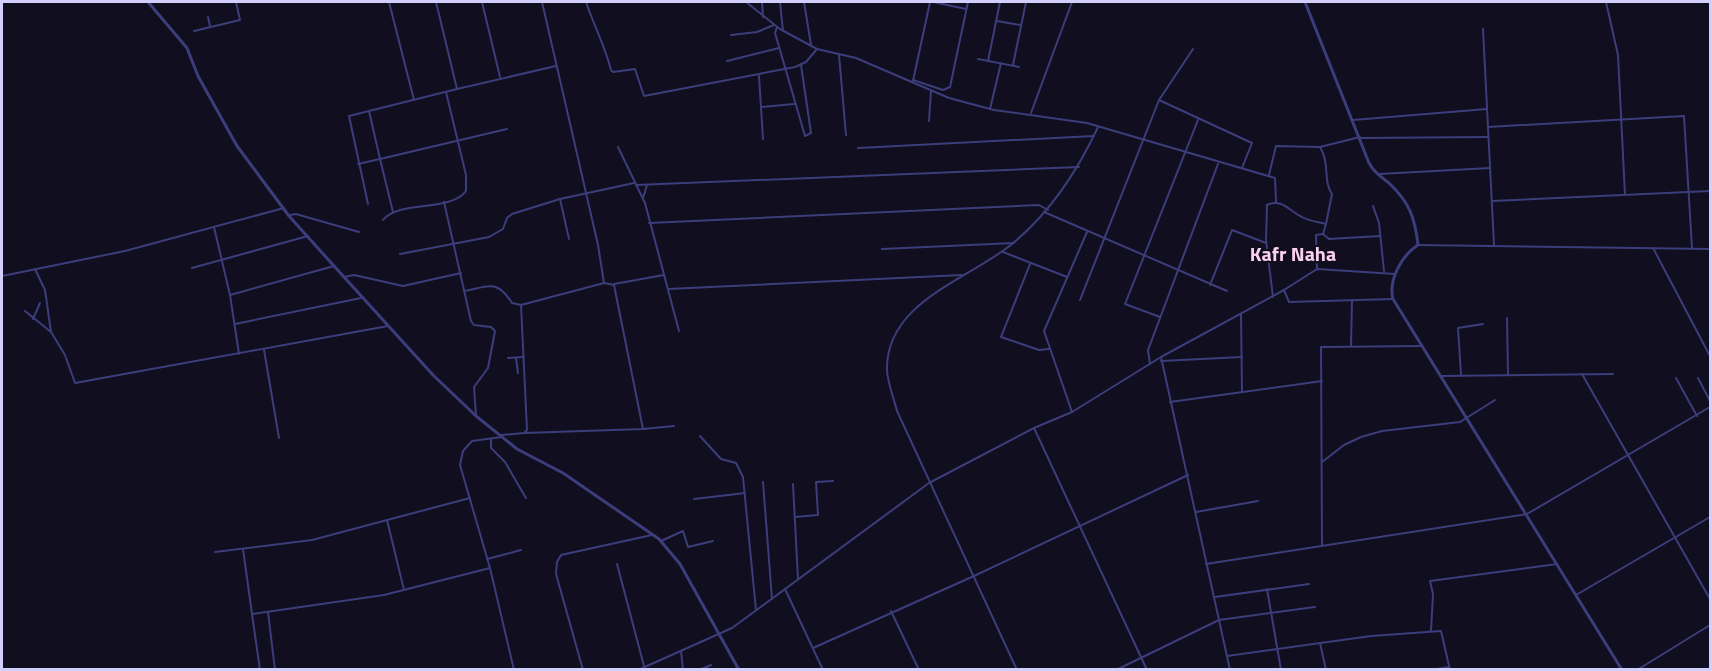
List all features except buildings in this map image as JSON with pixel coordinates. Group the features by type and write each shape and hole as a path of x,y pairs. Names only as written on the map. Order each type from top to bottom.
{"street":[{"path":"148,2 187,48 203,85 237,146 290,216 334,266 433,375 476,416 517,449 563,473 660,541 680,564 739,669"},
{"path":"194,32 240,20 236,2"},
{"path":"389,2 414,100"},
{"path":"436,2 457,88"},
{"path":"482,2 501,78"},
{"path":"542,2 598,245 604,283"},
{"path":"586,2 597,38 604,45 611,70 613,72 635,69 644,96 759,76 801,65 817,49"},
{"path":"746,2 783,31 817,49 862,60 931,91 990,109 1031,113 1098,127 1218,163 1269,175 1277,182 1276,202"},
{"path":"762,2 763,16"},
{"path":"780,2 783,31"},
{"path":"804,2 811,45"},
{"path":"912,82 931,2 966,9"},
{"path":"912,82 943,90 949,88 968,2"},
{"path":"988,61 1000,2"},
{"path":"1013,65 1026,2"},
{"path":"1031,113 1072,2"},
{"path":"1305,2 1372,170 1398,192 1412,210 1418,244"},
{"path":"1606,2 1618,55 1625,195"},
{"path":"208,17 210,27"},
{"path":"997,21 1021,25"},
{"path":"731,35 757,32 774,24"},
{"path":"777,27 774,32 803,134 810,135 801,65"},
{"path":"1483,30 1494,244"},
{"path":"727,61 779,48"},
{"path":"1080,300 1159,100 1193,49"},
{"path":"840,55 846,135"},
{"path":"978,59 1019,67"},
{"path":"990,109 1001,63"},
{"path":"368,204 348,118 369,110 457,88 556,66"},
{"path":"759,76 763,139"},
{"path":"929,121 931,91"},
{"path":"383,220 393,212 444,202 463,195 467,188 459,141 446,92"},
{"path":"1159,100 1252,143 1242,168"},
{"path":"761,107 795,104"},
{"path":"1353,120 1487,109"},
{"path":"369,110 393,212"},
{"path":"1488,127 1684,116 1692,248"},
{"path":"1160,317 1125,304 1198,120"},
{"path":"1017,669 897,411 887,372 890,349 900,326 921,303 1002,252 1048,210 1079,167 1098,127"},
{"path":"358,164 507,129"},
{"path":"858,148 1094,136"},
{"path":"1269,175 1276,146 1320,147 1360,137 1488,137"},
{"path":"618,147 643,198 680,331"},
{"path":"1320,147 1327,158 1327,188 1332,194 1323,234"},
{"path":"1150,364 1148,350 1218,163"},
{"path":"400,254 453,242 456,244 489,237 503,229 507,218 513,214 560,199 635,184 1079,167"},
{"path":"1372,170 1380,175 1490,168"},
{"path":"643,198 647,184"},
{"path":"1492,201 1710,191"},
{"path":"560,199 569,239"},
{"path":"444,202 473,324 491,327 495,331 488,368 474,387 476,416"},
{"path":"1273,297 1266,243 1267,205 1276,202 1285,205 1301,217 1326,224"},
{"path":"649,223 1039,205 1048,210"},
{"path":"1373,206 1378,218 1384,271"},
{"path":"2,276 214,227 284,208"},
{"path":"1044,212 1227,291"},
{"path":"290,216 296,214 359,232"},
{"path":"214,227 230,295 239,355"},
{"path":"1210,285 1233,230 1266,243"},
{"path":"1072,412 1044,331 1088,232"},
{"path":"1317,269 1316,235 1323,234 1329,239 1380,236"},
{"path":"192,268 309,236"},
{"path":"882,249 1014,243"},
{"path":"1622,669 1393,299 1390,289 1395,274 1410,249 1418,244 1710,249"},
{"path":"1653,248 1710,356"},
{"path":"1002,252 1067,277"},
{"path":"1030,264 1001,337 1039,350 1050,350"},
{"path":"230,295 334,266"},
{"path":"35,269 45,290 51,332"},
{"path":"638,669 719,635 772,599 929,483 1034,428 1072,412 1150,364 1284,291 1317,269 1384,271 1395,274"},
{"path":"344,277 354,275 403,286 461,273"},
{"path":"465,291 494,285 503,289 512,303 521,305 604,283 612,284 664,274"},
{"path":"668,289 965,275"},
{"path":"612,284 643,429"},
{"path":"1284,291 1289,302 1393,299"},
{"path":"235,324 364,298"},
{"path":"1351,347 1352,301"},
{"path":"33,319 40,303"},
{"path":"521,305 527,430 524,433"},
{"path":"25,311 51,332 65,355 75,383 389,326"},
{"path":"1241,314 1242,392"},
{"path":"1507,318 1508,374"},
{"path":"1461,374 1458,328 1483,324"},
{"path":"1322,546 1321,347 1423,345"},
{"path":"264,350 279,438"},
{"path":"516,357 518,373"},
{"path":"508,358 524,357"},
{"path":"1161,359 1242,357"},
{"path":"1161,359 1230,669"},
{"path":"1582,374 1710,599"},
{"path":"1441,376 1613,374"},
{"path":"1676,378 1697,416"},
{"path":"1698,378 1710,401"},
{"path":"1170,402 1322,381"},
{"path":"1322,462 1344,445 1361,437 1382,431 1460,422 1495,400"},
{"path":"1206,564 1527,514 1710,407"},
{"path":"514,669 490,568 460,465 463,451 472,441 524,433 674,426"},
{"path":"1034,428 1147,669"},
{"path":"700,436 721,459 736,463 743,477 756,610"},
{"path":"491,439 491,448 505,462 526,498"},
{"path":"813,648 891,611 974,576 1188,475"},
{"path":"795,517 818,515 816,482 833,481"},
{"path":"763,482 772,599"},
{"path":"793,484 798,579"},
{"path":"694,499 745,492"},
{"path":"215,552 312,540 470,498"},
{"path":"1196,512 1258,501"},
{"path":"1576,595 1710,517"},
{"path":"387,520 404,590"},
{"path":"660,541 683,531 688,547 713,541"},
{"path":"583,669 556,574 556,562 561,555 652,535"},
{"path":"242,548 260,669"},
{"path":"487,559 520,550"},
{"path":"617,564 644,666"},
{"path":"1431,631 1433,594 1430,581 1557,564"},
{"path":"252,614 404,590 490,568"},
{"path":"1215,597 1309,584"},
{"path":"785,589 823,669"},
{"path":"1267,589 1281,669"},
{"path":"1116,669 1219,620 1315,607"},
{"path":"891,611 919,669"},
{"path":"268,612 275,669"},
{"path":"1637,669 1710,625"},
{"path":"1227,656 1320,643 1441,631 1449,668 1430,669"},
{"path":"1320,643 1326,669"},
{"path":"681,651 683,669"},
{"path":"699,669 711,665"}],"district":[{"name":"Kafr Naha","path":"1293,254"}]}
